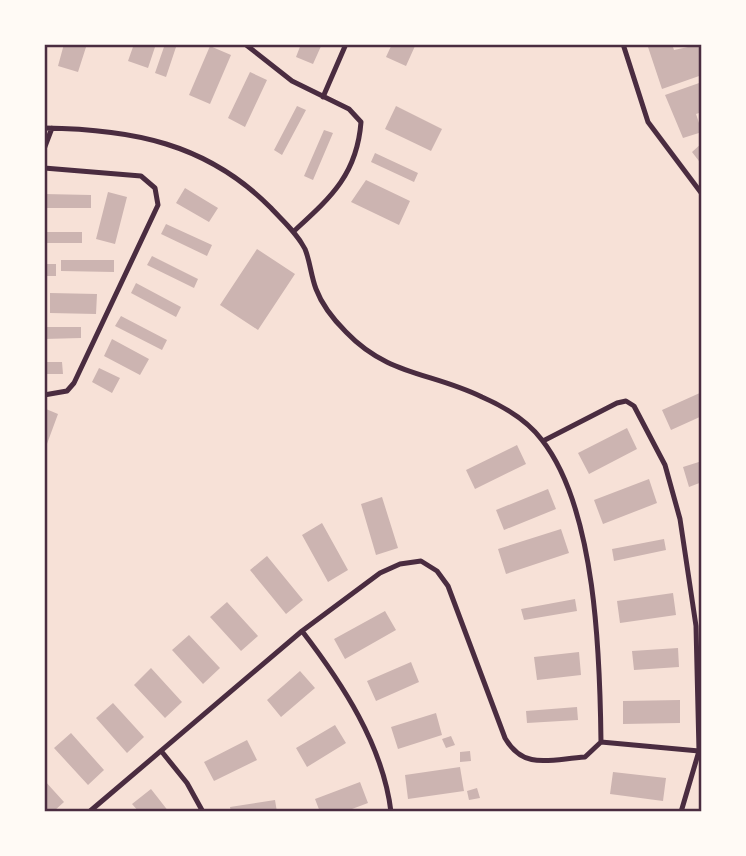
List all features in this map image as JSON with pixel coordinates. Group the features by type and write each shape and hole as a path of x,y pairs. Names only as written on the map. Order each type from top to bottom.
{"lane":[{"path":"245,44 292,81 349,109 361,122 360,140 335,194 294,231"},
{"path":"323,97 346,44"},
{"path":"624,44 649,122 702,194"},
{"path":"44,128 131,133 195,155 255,192 294,231 305,249 316,290 331,315 366,351 393,367 482,396 527,423 544,441 574,506 584,547 595,623 601,742"},
{"path":"44,149 52,128"},
{"path":"44,167 141,176 155,188 158,205 74,383 67,391 44,395"},
{"path":"544,441 617,403 626,401 634,406 659,453 680,519 690,576 700,682 699,751 681,812"},
{"path":"89,812 302,631 380,573 400,564 421,561 437,570 447,586 505,738 514,754 529,761 585,757 601,742 699,751"},
{"path":"302,631 334,672 358,715 377,761 391,812"},
{"path":"162,752 187,783 202,812"}],"building":[{"path":"64,44 87,44 78,72 58,66"},
{"path":"134,44 156,44 148,68 128,61"},
{"path":"165,44 177,44 166,77 155,73"},
{"path":"301,44 322,44 313,64 296,57"},
{"path":"392,44 415,46 406,66 386,57"},
{"path":"672,44 674,50 702,44 702,75 662,89 648,47"},
{"path":"210,46 231,55 210,104 189,95"},
{"path":"250,72 267,80 245,127 228,118"},
{"path":"702,82 702,112 696,114 702,132 683,138 665,95"},
{"path":"297,106 306,110 282,155 274,150"},
{"path":"396,106 442,129 431,151 385,129"},
{"path":"324,130 333,133 313,180 304,176"},
{"path":"702,143 702,165 692,152"},
{"path":"375,153 418,173 414,182 371,162"},
{"path":"366,180 410,201 399,225 351,202"},
{"path":"185,188 218,208 209,222 176,203"},
{"path":"108,192 127,197 115,244 96,239"},
{"path":"44,194 91,195 91,208 44,208"},
{"path":"166,224 212,245 207,256 161,234"},
{"path":"44,232 82,232 82,243 44,243"},
{"path":"257,249 295,274 258,330 220,305"},
{"path":"152,256 198,279 194,288 147,265"},
{"path":"61,260 114,260 114,272 61,271"},
{"path":"44,264 56,264 56,276 44,276"},
{"path":"136,283 181,307 176,317 131,293"},
{"path":"50,293 97,294 96,314 50,313"},
{"path":"121,316 167,340 162,350 115,326"},
{"path":"44,327 81,327 81,338 44,339"},
{"path":"112,339 149,359 140,375 104,356"},
{"path":"44,362 62,362 63,374 44,374"},
{"path":"99,368 120,378 112,393 92,382"},
{"path":"702,392 702,416 671,430 662,410"},
{"path":"46,409 58,414 44,452 44,415"},
{"path":"627,428 637,449 589,474 578,453"},
{"path":"517,445 526,464 475,489 466,470"},
{"path":"702,461 702,482 689,487 683,467"},
{"path":"649,479 657,503 603,524 594,500"},
{"path":"548,489 556,509 504,530 496,510"},
{"path":"382,497 398,548 376,555 361,504"},
{"path":"322,523 348,570 328,582 302,535"},
{"path":"561,529 569,553 506,574 498,549"},
{"path":"664,539 666,550 614,561 612,549"},
{"path":"267,556 303,600 286,614 250,570"},
{"path":"673,593 676,615 620,623 617,601"},
{"path":"575,599 577,611 524,620 521,609"},
{"path":"227,602 258,636 241,651 210,617"},
{"path":"385,611 396,630 345,659 334,639"},
{"path":"189,635 220,668 203,684 172,650"},
{"path":"678,648 679,667 634,670 632,651"},
{"path":"579,652 581,675 537,680 534,657"},
{"path":"411,662 419,682 376,701 367,681"},
{"path":"151,668 182,702 165,718 134,685"},
{"path":"300,671 315,688 281,717 267,700"},
{"path":"680,700 680,723 623,724 623,701"},
{"path":"113,703 144,737 127,753 96,718"},
{"path":"577,707 578,720 527,723 526,711"},
{"path":"436,713 442,735 398,749 391,727"},
{"path":"335,725 346,743 307,767 296,748"},
{"path":"71,733 104,770 88,785 54,748"},
{"path":"451,736 455,745 446,748 442,739"},
{"path":"247,740 257,760 214,781 204,762"},
{"path":"470,751 471,761 460,762 460,752"},
{"path":"460,767 464,791 408,799 405,775"},
{"path":"613,772 666,778 663,801 610,794"},
{"path":"44,780 64,802 53,812 44,812"},
{"path":"360,782 368,803 344,812 320,812 315,799"},
{"path":"477,788 480,798 469,800 467,791"},
{"path":"151,789 169,812 139,812 132,804"},
{"path":"275,800 277,812 231,812 230,807"}]}
